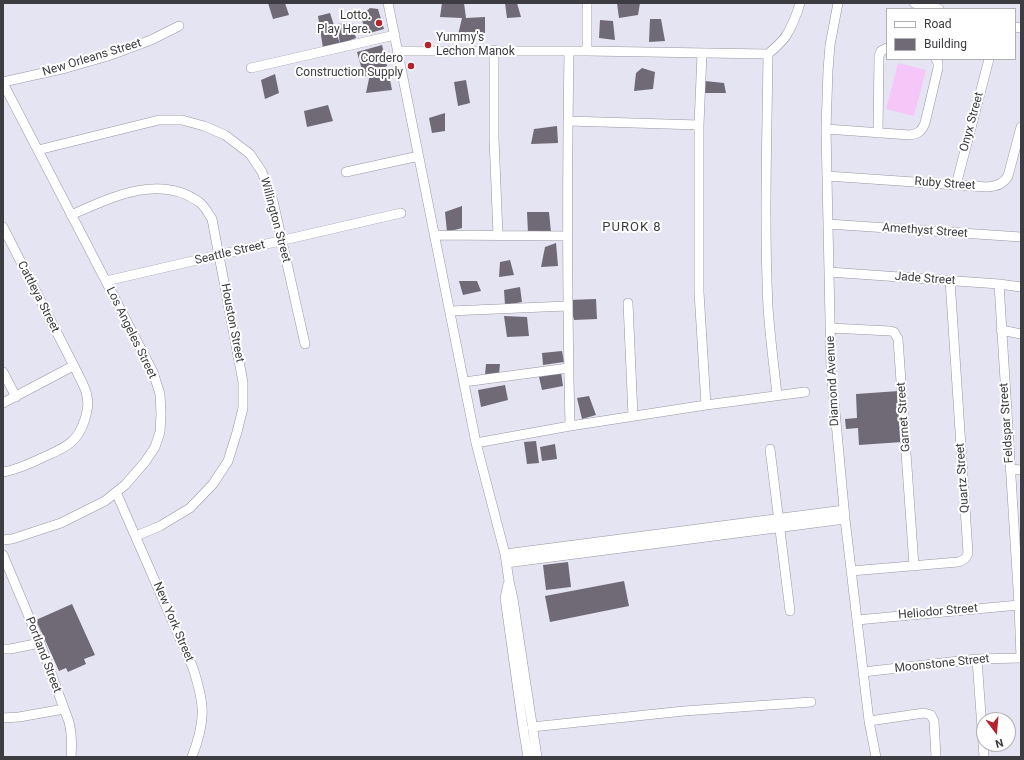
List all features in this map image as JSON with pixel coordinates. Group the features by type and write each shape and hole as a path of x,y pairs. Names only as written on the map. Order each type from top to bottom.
{"street":[{"path":"388,3 476,443 505,554 537,757"},
{"path":"586,3 588,51"},
{"path":"397,51 494,50 768,54 787,35 800,3"},
{"name":"Diamond Avenue","path":"838,3 829,51 826,129 831,368 844,515 873,745 876,757"},
{"path":"914,3 935,8"},
{"name":"New Orleans Street","path":"3,83 108,56 151,40 179,26"},
{"path":"251,68 395,35"},
{"path":"878,133 879,56 881,51 886,48"},
{"path":"494,50 494,138 498,235"},
{"path":"569,51 567,306 570,426"},
{"path":"702,53 699,125 700,292 706,405"},
{"path":"768,54 766,237 768,309 777,396"},
{"path":"826,129 910,135 921,131 925,123 938,68 936,60"},
{"name":"Onyx Street","path":"956,185 989,60"},
{"name":"Los Angeles Street","path":"3,83 153,372 160,394 161,414 160,432 155,447 145,462 125,485 105,502 62,523 12,539 3,540"},
{"name":"Willington Street","path":"38,150 159,120 182,120 204,126 225,135 250,154 262,172 273,201 305,344"},
{"path":"568,121 699,125"},
{"name":"Ruby Street","path":"827,176 956,185 1000,185 1008,176 1021,127"},
{"path":"346,172 419,156"},
{"name":"Houston Street","path":"71,215 112,197 141,190 161,189 179,192 200,202 212,218 243,382 243,408 228,461 213,484 190,508 160,526 136,536"},
{"name":"Seattle Street","path":"106,282 401,213"},
{"name":"Amethyst Street","path":"828,224 1021,237"},
{"name":"Cattleya Street","path":"3,227 86,391 88,406 82,428 74,440 64,448 30,464 3,472"},
{"path":"434,235 568,236"},
{"name":"Jade Street","path":"829,272 950,280 1021,287"},
{"name":"Quartz Street","path":"851,571 958,562 965,560 968,553 950,280"},
{"name":"Feldspar Street","path":"999,284 1021,658"},
{"path":"628,303 633,416"},
{"path":"450,310 567,306"},
{"name":"Garnet Street","path":"830,328 890,331 894,332 898,339 914,566"},
{"path":"1001,330 1021,334"},
{"path":"3,403 73,366"},
{"path":"464,382 568,368"},
{"path":"3,372 16,397"},
{"path":"476,443 633,416 804,392"},
{"path":"770,449 790,611"},
{"path":"1010,469 1021,470"},
{"name":"New York Street","path":"116,492 193,668 200,690 203,708 202,720 198,741 192,757"},
{"path":"506,563 573,550 676,536 713,527 778,518 844,515"},
{"path":"676,536 714,536 780,528 844,515"},
{"path":"713,527 714,536"},
{"path":"505,554 573,550"},
{"name":"Portland Street","path":"3,555 40,643 64,709 72,735 71,757"},
{"path":"509,580 505,598 528,757"},
{"name":"Heliodor Street","path":"857,620 1019,605"},
{"path":"3,649 40,643"},
{"name":"Moonstone Street","path":"864,672 977,659 1021,658"},
{"path":"977,659 984,757"},
{"path":"532,727 684,711 811,702"},
{"path":"3,718 19,717 64,709"},
{"path":"870,721 924,714 931,715 934,721 936,757"}],"shaded area":[{"path":"898,63 926,70 914,116 886,109"}],"building":[{"path":"268,3 285,3 289,15 273,19"},
{"path":"442,3 464,3 466,18 485,17 485,33 458,35 462,18 440,17"},
{"path":"505,3 517,3 521,17 507,18"},
{"path":"617,3 640,3 638,15 619,18"},
{"path":"370,8 378,9 384,29 366,34 361,16"},
{"path":"330,13 340,44 323,48 318,16"},
{"path":"650,19 661,19 665,41 649,42"},
{"path":"600,20 613,21 615,40 599,38"},
{"path":"352,23 356,38 340,44 337,24"},
{"path":"382,45 387,66 364,77 357,52"},
{"path":"642,68 655,72 653,89 634,91 636,73"},
{"path":"275,74 279,93 265,99 261,80"},
{"path":"370,74 389,75 392,90 366,93"},
{"path":"466,80 470,103 458,106 454,82"},
{"path":"705,81 724,83 726,93 703,93"},
{"path":"328,105 333,121 307,127 304,111"},
{"path":"445,113 445,131 432,133 429,118"},
{"path":"557,126 558,143 531,144 534,129"},
{"path":"462,206 462,228 447,232 445,212"},
{"path":"527,212 549,212 551,232 528,233"},
{"path":"556,243 558,266 541,267 545,247"},
{"path":"510,260 514,275 499,277 500,262"},
{"path":"459,281 477,281 481,291 463,295"},
{"path":"520,287 522,302 505,305 504,290"},
{"path":"596,299 597,319 574,320 569,300"},
{"path":"504,316 527,317 529,336 507,337"},
{"path":"562,351 564,362 543,365 542,353"},
{"path":"486,364 500,364 499,374 485,375"},
{"path":"561,372 563,386 542,390 539,377"},
{"path":"505,385 508,400 481,407 478,390"},
{"path":"899,391 902,442 859,445 858,428 846,429 845,419 857,418 856,394"},
{"path":"589,396 596,415 582,419 577,398"},
{"path":"536,441 539,463 527,464 524,442"},
{"path":"555,444 557,459 542,461 540,447"},
{"path":"568,562 571,587 546,590 543,565"},
{"path":"624,581 629,606 550,622 545,596"},
{"path":"72,604 95,655 84,659 86,664 68,672 66,668 59,671 36,620"}],"place":[{"name":"Lotto. Play Here.","path":"379,23"},
{"name":"Yummy's Lechon Manok","path":"428,45"},
{"name":"Cordero Construction Supply","path":"411,66"}],"district":[{"name":"PUROK 8","path":"632,228"}]}
